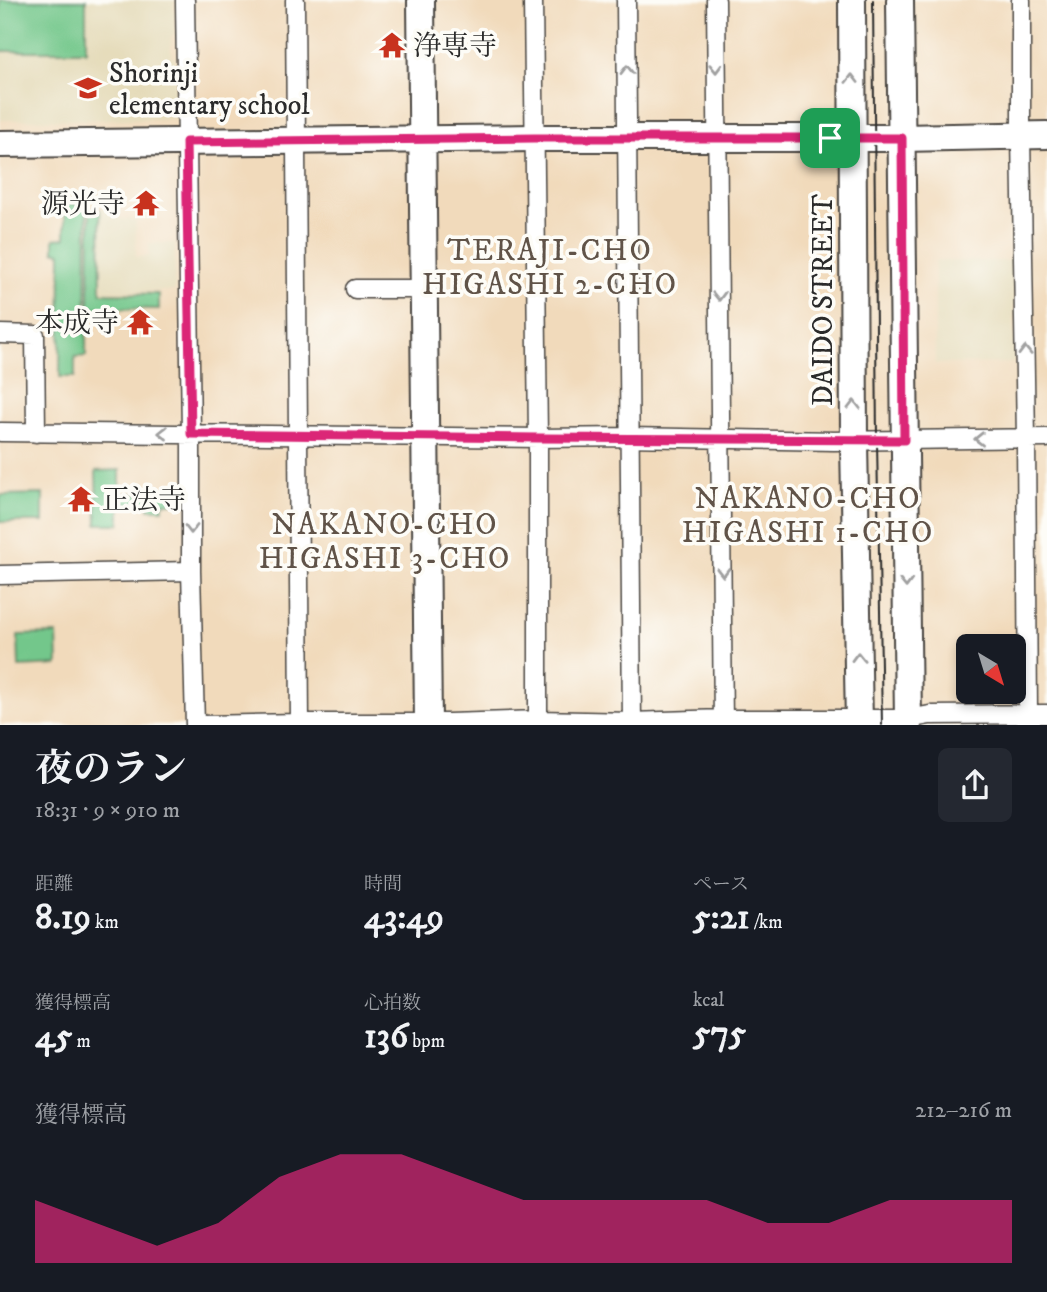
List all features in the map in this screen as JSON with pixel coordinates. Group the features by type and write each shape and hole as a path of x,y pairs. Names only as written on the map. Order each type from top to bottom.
{"street":[{"path":"185,0 195,725"},
{"path":"295,0 300,724"},
{"path":"421,0 428,724"},
{"path":"533,0 538,720"},
{"path":"626,0 632,723"},
{"path":"716,0 723,722"},
{"name":"DAIDO STREET","path":"852,0 854,441 859,722"},
{"path":"900,0 908,722"},
{"path":"1021,0 1029,719"},
{"path":"0,144 1047,135"},
{"path":"355,289 424,289"},
{"path":"0,334 35,335 36,433"},
{"path":"0,432 854,441 1047,438"},
{"path":"0,575 191,571"},
{"path":"202,725 428,724 538,720 632,723 908,722 930,715 1029,719 1047,714"}],"shaded area":[{"name":"Shorinji elementary school","path":"0,0 174,0 171,57 175,57 176,119 0,120"},
{"path":"101,208 120,208 120,219 136,219 136,257 149,256 149,243 175,243 175,291 103,291"},
{"path":"935,261 1014,261 1014,363 935,364"}],"green space":[{"path":"0,0 86,0 86,51 0,51"},
{"path":"65,204 87,204 86,356 75,357 75,377 60,377 61,253 54,251 54,239 65,238"},
{"path":"90,210 100,210 101,293 159,294 159,309 89,308"},
{"path":"120,470 120,524 97,524 96,471"},
{"path":"176,493 176,503 163,503 163,509 149,509 149,504 122,504 122,494"},
{"path":"43,494 43,522 0,522 0,495"},
{"path":"57,634 58,665 19,667 18,635"}],"tram line":[{"path":"873,0 882,725"}],"place":[{"name":"浄専寺","path":"392,45"},
{"name":"Shorinji elementary school","path":"88,88"},
{"name":"源光寺","path":"146,203"},
{"name":"本成寺","path":"140,322"},
{"name":"正法寺","path":"81,499"}],"district":[{"name":"TERAJI-CHO HIGASHI 2-CHO","path":"550,267"},
{"name":"NAKANO-CHO HIGASHI 1-CHO","path":"808,515"},
{"name":"NAKANO-CHO HIGASHI 3-CHO","path":"385,541"}],"route":[{"path":"830,138 902,138 904,440 191,434 186,142 830,138"}]}
